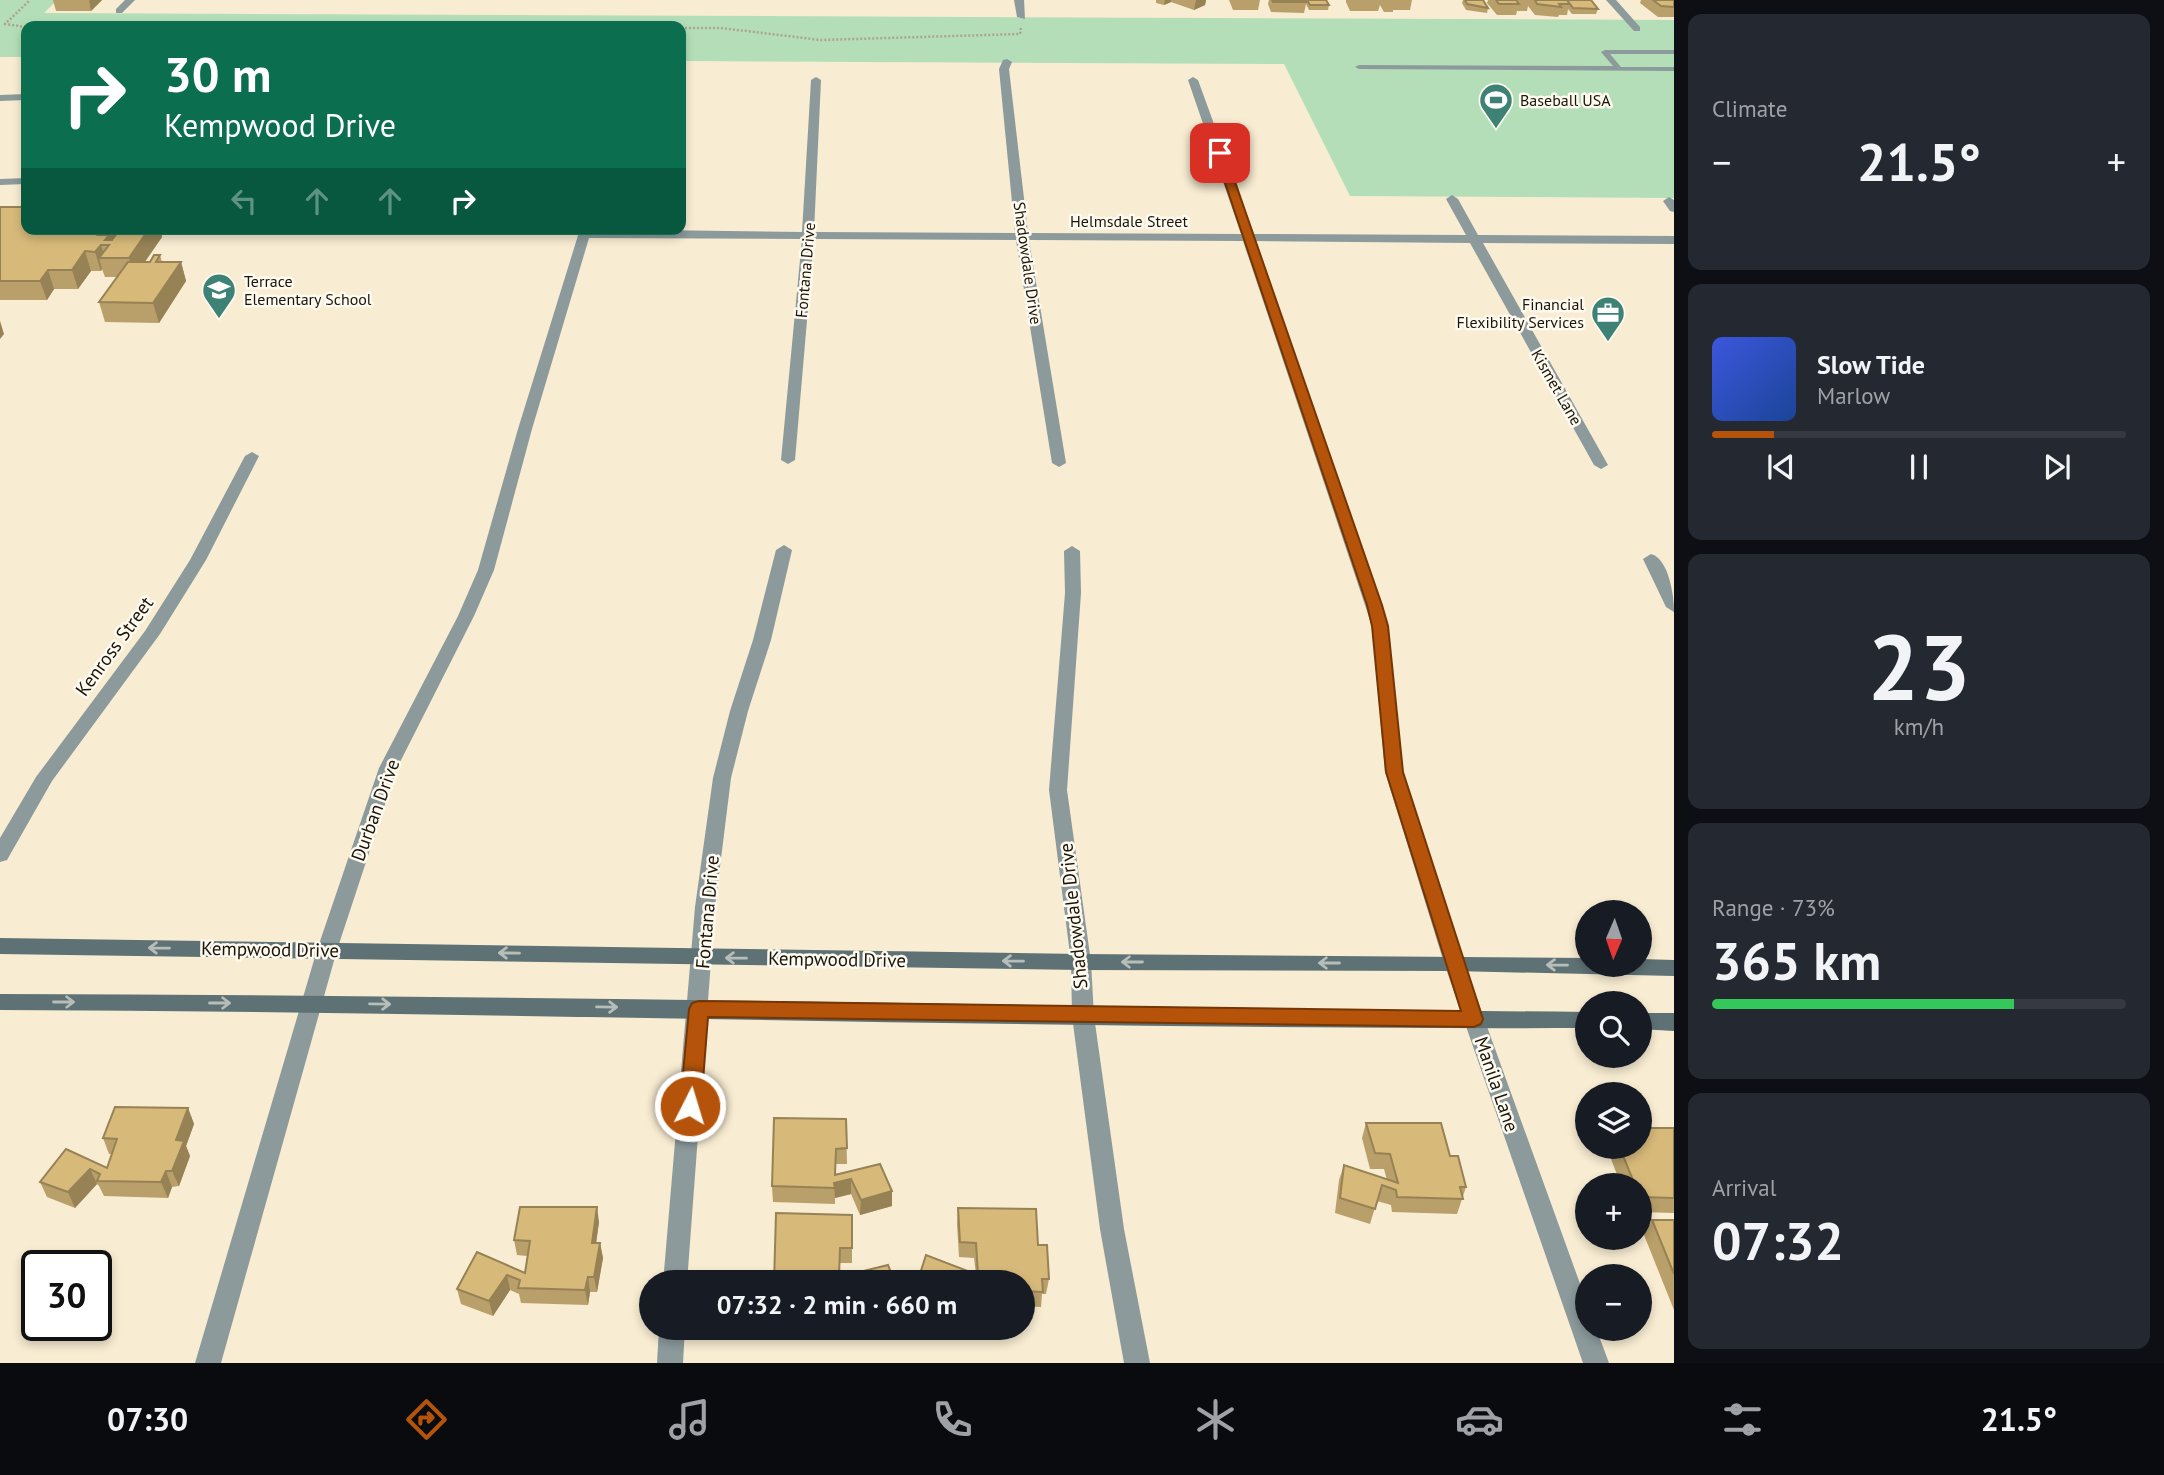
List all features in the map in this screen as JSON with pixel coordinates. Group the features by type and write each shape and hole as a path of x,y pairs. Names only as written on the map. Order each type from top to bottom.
{"main road":[{"name":"Kempwood Drive","path":"0,946 1081,962 1454,963 1674,968"},
{"path":"0,1002 312,1003 1083,1016 1575,1020"},
{"path":"1652,1021 1674,1022"}],"street":[{"path":"119,11 130,0"},
{"path":"1019,0 1022,17"},
{"path":"1611,0 1637,29"},
{"name":"Shadowdale Drive","path":"1007,62 1004,69 1022,237 1059,463"},
{"name":"Fontana Drive","path":"788,460 808,236 816,80"},
{"name":"Manila Lane","path":"1193,80 1246,225 1374,605 1380,626 1394,772 1454,963 1596,1363"},
{"path":"0,98 21,97"},
{"path":"0,182 21,181"},
{"name":"Kismet Lane","path":"1452,199 1601,465"},
{"name":"Helmsdale Street","path":"686,233 1674,240"},
{"name":"Durban Drive","path":"208,1363 327,950 388,768 466,616 486,570 584,235"},
{"name":"Kenross Street","path":"0,855 45,777 152,634 198,560 252,456"},
{"name":"Fontana Drive","path":"676,1270 699,1009 705,907 722,778 739,711 762,640 784,550"},
{"name":"Shadowdale Drive","path":"1072,551 1073,593 1058,790 1081,962 1083,1016 1112,1229 1138,1363"},
{"path":"1651,559 1674,607"},
{"path":"670,1363 671,1340"}],"lane":[{"path":"1619,69 1605,52 1674,52"},
{"path":"1359,67 1674,69"}],"path":[{"path":"21,26 5,24 30,0"},
{"path":"686,28 721,28 821,40 1020,34 1022,17"}],"green space":[{"path":"0,0 57,0 44,13 1674,20 1674,198 1350,196 1284,64 686,61 686,21 21,21 21,57 0,57"}],"building":[{"path":"1272,0 1305,0 1306,2 1273,2"},
{"path":"1307,0 1326,0 1329,5 1310,5"},
{"path":"1465,0 1483,0 1488,8 1467,4"},
{"path":"1496,0 1516,0 1519,4 1499,4"},
{"path":"1535,0 1567,0 1570,4 1559,4 1561,7 1537,4"},
{"path":"1567,0 1591,0 1598,9 1573,8"},
{"path":"1653,0 1674,0 1674,7 1661,6"},
{"path":"0,207 21,207 21,235 109,235 105,240 112,240 116,235 145,235 129,258 99,258 109,245 101,245 95,252 85,251 72,270 48,270 40,281 0,281"},
{"path":"154,255 160,255 156,262 181,262 153,303 99,302 128,262 150,262"},
{"path":"115,1107 188,1108 176,1140 184,1141 172,1171 166,1171 161,1182 97,1181 100,1174 90,1169 68,1192 40,1182 66,1149 107,1168 117,1139 103,1138"},
{"path":"774,1118 846,1119 847,1148 836,1149 835,1175 880,1164 892,1191 861,1200 851,1179 834,1183 835,1188 772,1186"},
{"path":"1366,1123 1441,1123 1450,1156 1458,1156 1466,1187 1460,1187 1463,1199 1397,1197 1396,1190 1382,1185 1375,1209 1340,1198 1344,1165 1398,1183 1390,1154 1375,1153"},
{"path":"1652,1128 1674,1128 1674,1198 1652,1197 1652,1173 1630,1173 1624,1159 1652,1159"},
{"path":"520,1207 597,1207 592,1243 600,1243 594,1277 588,1277 585,1290 518,1288 520,1280 507,1275 489,1301 457,1289 477,1252 525,1273 530,1241 514,1240"},
{"path":"958,1208 1036,1209 1038,1245 1047,1245 1049,1279 1042,1279 1043,1292 1035,1292 1035,1270 978,1270 976,1243 960,1242"},
{"path":"776,1213 852,1215 852,1248 840,1248 839,1270 774,1270"},
{"path":"1652,1220 1674,1220 1674,1274"},
{"path":"926,1255 965,1270 921,1270"},
{"path":"888,1265 890,1270 868,1270"}],"place":[{"name":"Baseball USA","path":"1496,130"},
{"name":"Terrace Elementary School","path":"219,320"},
{"name":"Financial Flexibility Services","path":"1608,343"}],"route":[{"path":"690,1106 699,1009 1474,1019 1394,772 1380,626 1374,605 1220,153"}]}
